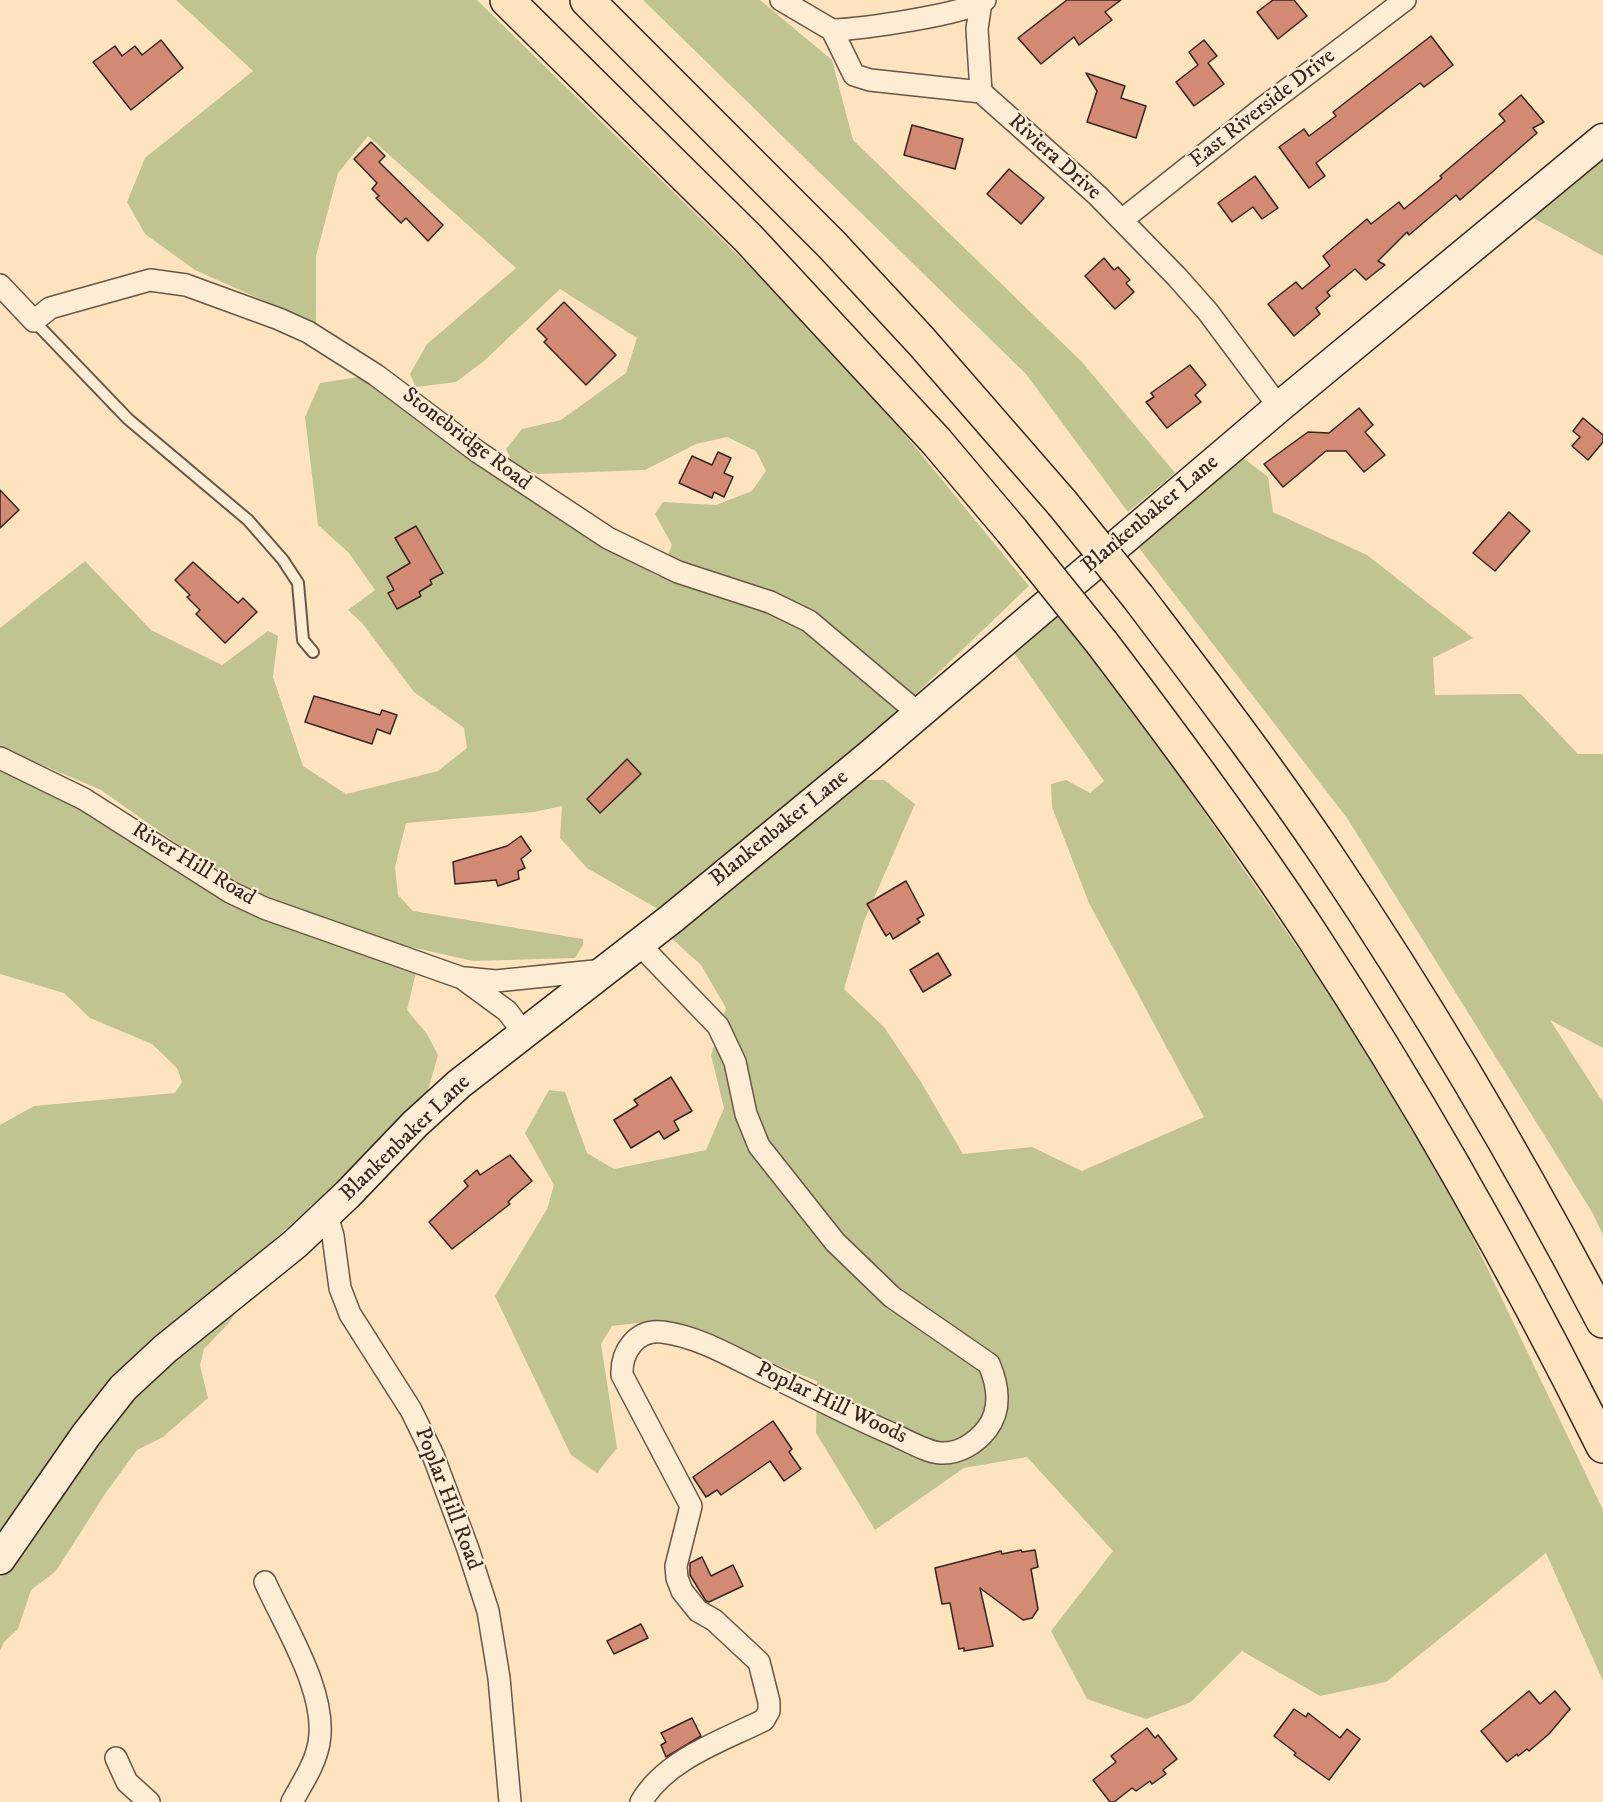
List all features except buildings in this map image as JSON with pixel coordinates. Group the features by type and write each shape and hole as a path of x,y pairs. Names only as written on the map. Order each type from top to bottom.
{"highway":[{"path":"507,0 765,256 936,441 1102,643 1175,739 1276,882 1419,1105 1503,1253 1603,1446"},
{"path":"587,0 832,245 929,349 1062,503 1138,597 1234,724 1355,898 1490,1116 1603,1321"}],"street":[{"path":"781,0 832,30 857,29 983,1 977,29 981,92 870,80 854,75 832,30"},
{"name":"East Riverside Drive","path":"1122,220 1264,107 1405,0"},
{"name":"Riviera Drive","path":"981,92 1122,220 1208,312 1279,407"},
{"name":"Blankenbaker Lane","path":"0,1559 86,1435 123,1388 165,1348 236,1294 327,1215 415,1124 524,1032 639,944 868,758 1279,407 1603,139"},
{"name":"Stonebridge Road","path":"34,321 50,308 150,279 180,283 279,319 308,332 376,375 478,452 608,538 678,572 770,602 809,621 918,713"},
{"path":"0,285 34,321"},
{"name":"River Hill Road","path":"0,758 84,799 230,892 275,912 462,978 496,981 605,970"},
{"name":"Poplar Hill Woods","path":"639,944 718,1026 735,1062 746,1114 759,1146 835,1242 892,1297 989,1364 996,1380 998,1396 996,1411 980,1438 967,1447 939,1453 863,1421 710,1346 661,1332 647,1333 635,1339 626,1350 622,1363 622,1375 691,1506 676,1566 677,1578 682,1591 698,1611 714,1620 759,1662 769,1711 764,1720 687,1758 651,1784 641,1802"},
{"name":"River Hill Road","path":"462,978 498,1004 524,1032"},
{"name":"Poplar Hill Road","path":"327,1215 340,1288 350,1314 411,1410 433,1455 488,1611 500,1678 510,1802"},
{"path":"265,1582 315,1693 320,1714 319,1742 312,1765 292,1802"},
{"path":"116,1758 127,1782 149,1802"}],"lane":[{"path":"34,321 128,419 239,512 283,560 298,583 303,640 313,652"}],"green space":[{"path":"176,0 477,0 839,354 1029,586 897,712 663,912 587,868 560,838 562,806 534,812 406,823 395,867 398,895 413,911 583,939 583,945 575,958 473,961 371,938 231,882 101,790 0,747 0,628 85,561 151,630 222,665 268,631 278,636 273,677 303,766 346,794 438,771 467,748 464,728 414,692 362,623 348,610 375,590 349,553 318,525 305,417 320,383 359,377 527,497 659,577 672,545 655,514 663,502 716,505 752,491 766,471 756,451 727,437 696,444 645,470 538,474 514,465 506,449 522,429 561,420 626,373 637,338 560,289 484,361 456,382 416,387 410,374 427,344 516,268 368,136 338,173 316,256 316,324 195,270 145,234 127,202 145,158 253,71"},
{"path":"643,0 760,0 832,60 853,140 1082,362 1175,473 1128,512 1026,374"},
{"path":"1603,153 1603,256 1528,215"},
{"path":"1241,456 1268,477 1273,512 1367,555 1473,638 1433,658 1435,695 1521,694 1578,754 1603,754 1603,1048 1550,1020 1603,1102 1603,1235 1592,1212 1347,818 1139,548"},
{"path":"1057,613 1181,778 1337,1005 1458,1207 1603,1510 1603,1681 1546,1553 1386,1682 1320,1696 1242,1651 1191,1702 1146,1719 1087,1699 1051,1631 1113,1551 1027,1457 964,1468 875,1530 816,1433 817,1381 663,1320 612,1326 601,1344 617,1448 597,1473 571,1455 495,1296 547,1209 554,1185 525,1133 549,1090 565,1092 587,1153 614,1169 706,1150 724,1108 711,1055 726,1008 701,965 669,936 856,780 884,780 915,804 864,921 844,989 884,1027 921,1082 963,1154 1032,1147 1082,1171 1204,1117 1089,903 1052,807 1051,784 1066,780 1090,793 1104,781 1010,647"},
{"path":"0,765 57,790 166,861 417,968 407,1010 427,1034 438,1055 425,1101 286,1229 173,1328 0,1534 0,1125 34,1106 175,1093 182,1082 177,1068 152,1044 90,1018 64,993 0,974"},
{"path":"242,1303 228,1324 204,1349 200,1365 208,1398 163,1437 137,1450 105,1494 56,1571 31,1590 18,1629 4,1642 0,1651 0,1577 111,1413"}]}
